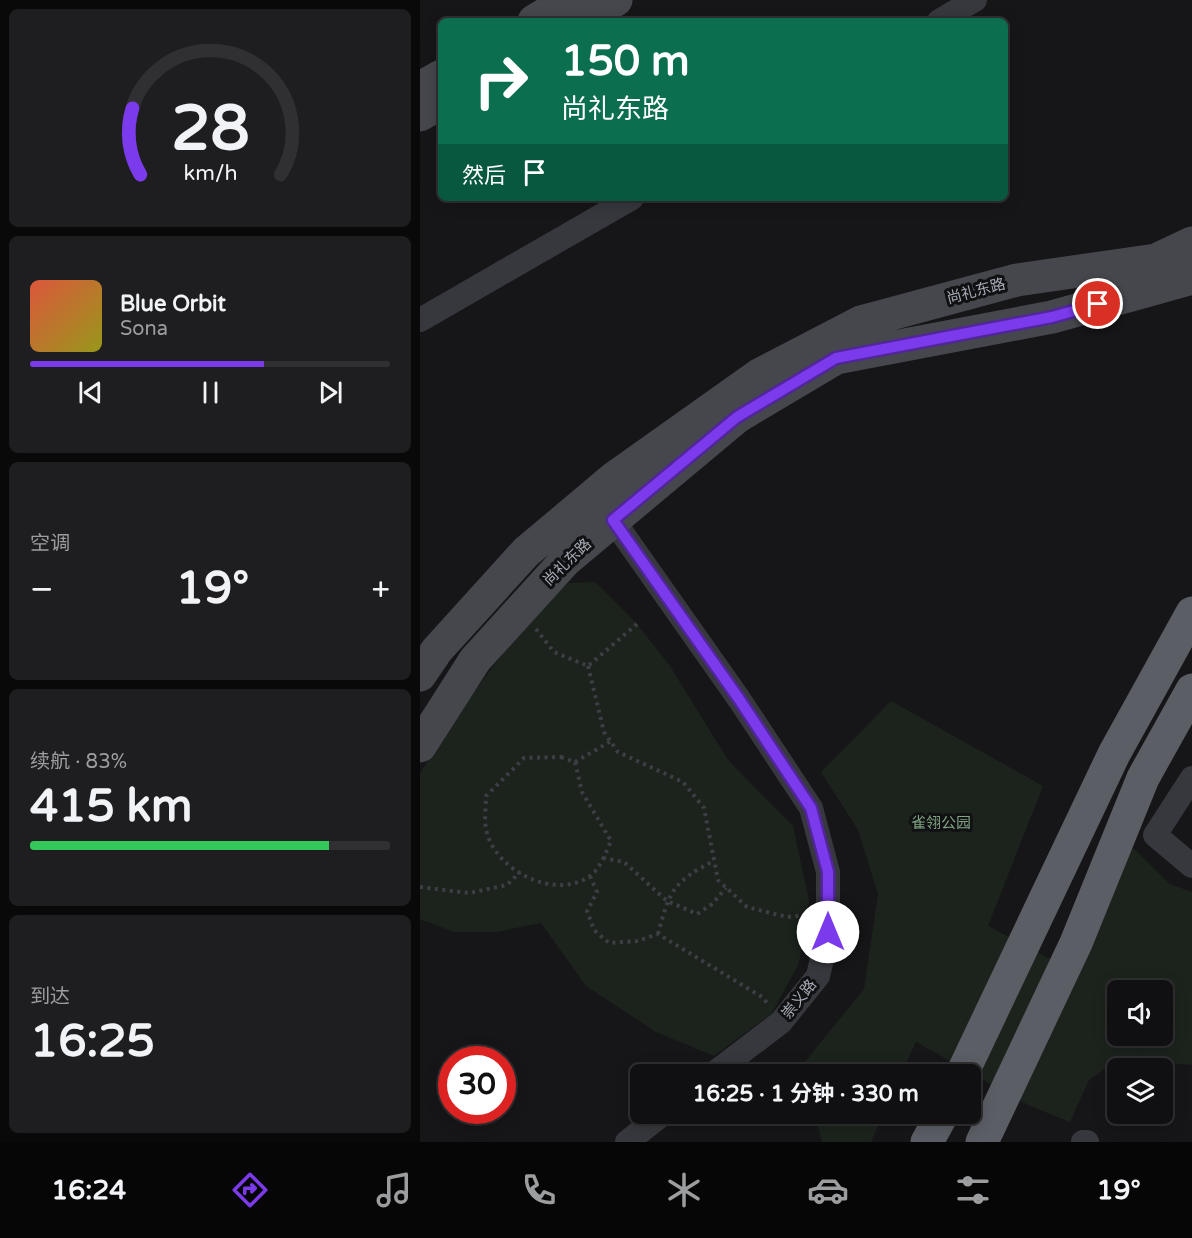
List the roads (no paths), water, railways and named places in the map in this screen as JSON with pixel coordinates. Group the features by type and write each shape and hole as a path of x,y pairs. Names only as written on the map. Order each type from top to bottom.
{"highway":[{"path":"967,1064 1114,754 1192,613"},
{"path":"982,1142 1076,944 1143,778 1192,690"},
{"path":"927,1142 937,1124"}],"main road":[{"path":"539,18 569,0"},
{"path":"585,18 616,0"},
{"path":"420,88 438,77"},
{"path":"420,115 438,105"},
{"name":"尚礼东路","path":"420,675 438,650 526,552 614,478 759,375 861,322 1017,280 1156,260 1192,243"},
{"name":"尚礼东路","path":"420,746 475,660 566,560 737,417 836,358 1052,317 1192,278"}],"street":[{"path":"944,18 975,0"},
{"path":"420,320 627,201"},
{"name":"崇义路","path":"589,499 613,520 739,699 811,808 828,872 828,932 818,976 781,1022 726,1064"},
{"path":"1192,778 1155,836 1192,866"},
{"path":"627,1142 650,1124"}],"park label":[{"name":"雀翎公园","path":"941,823"}]}
